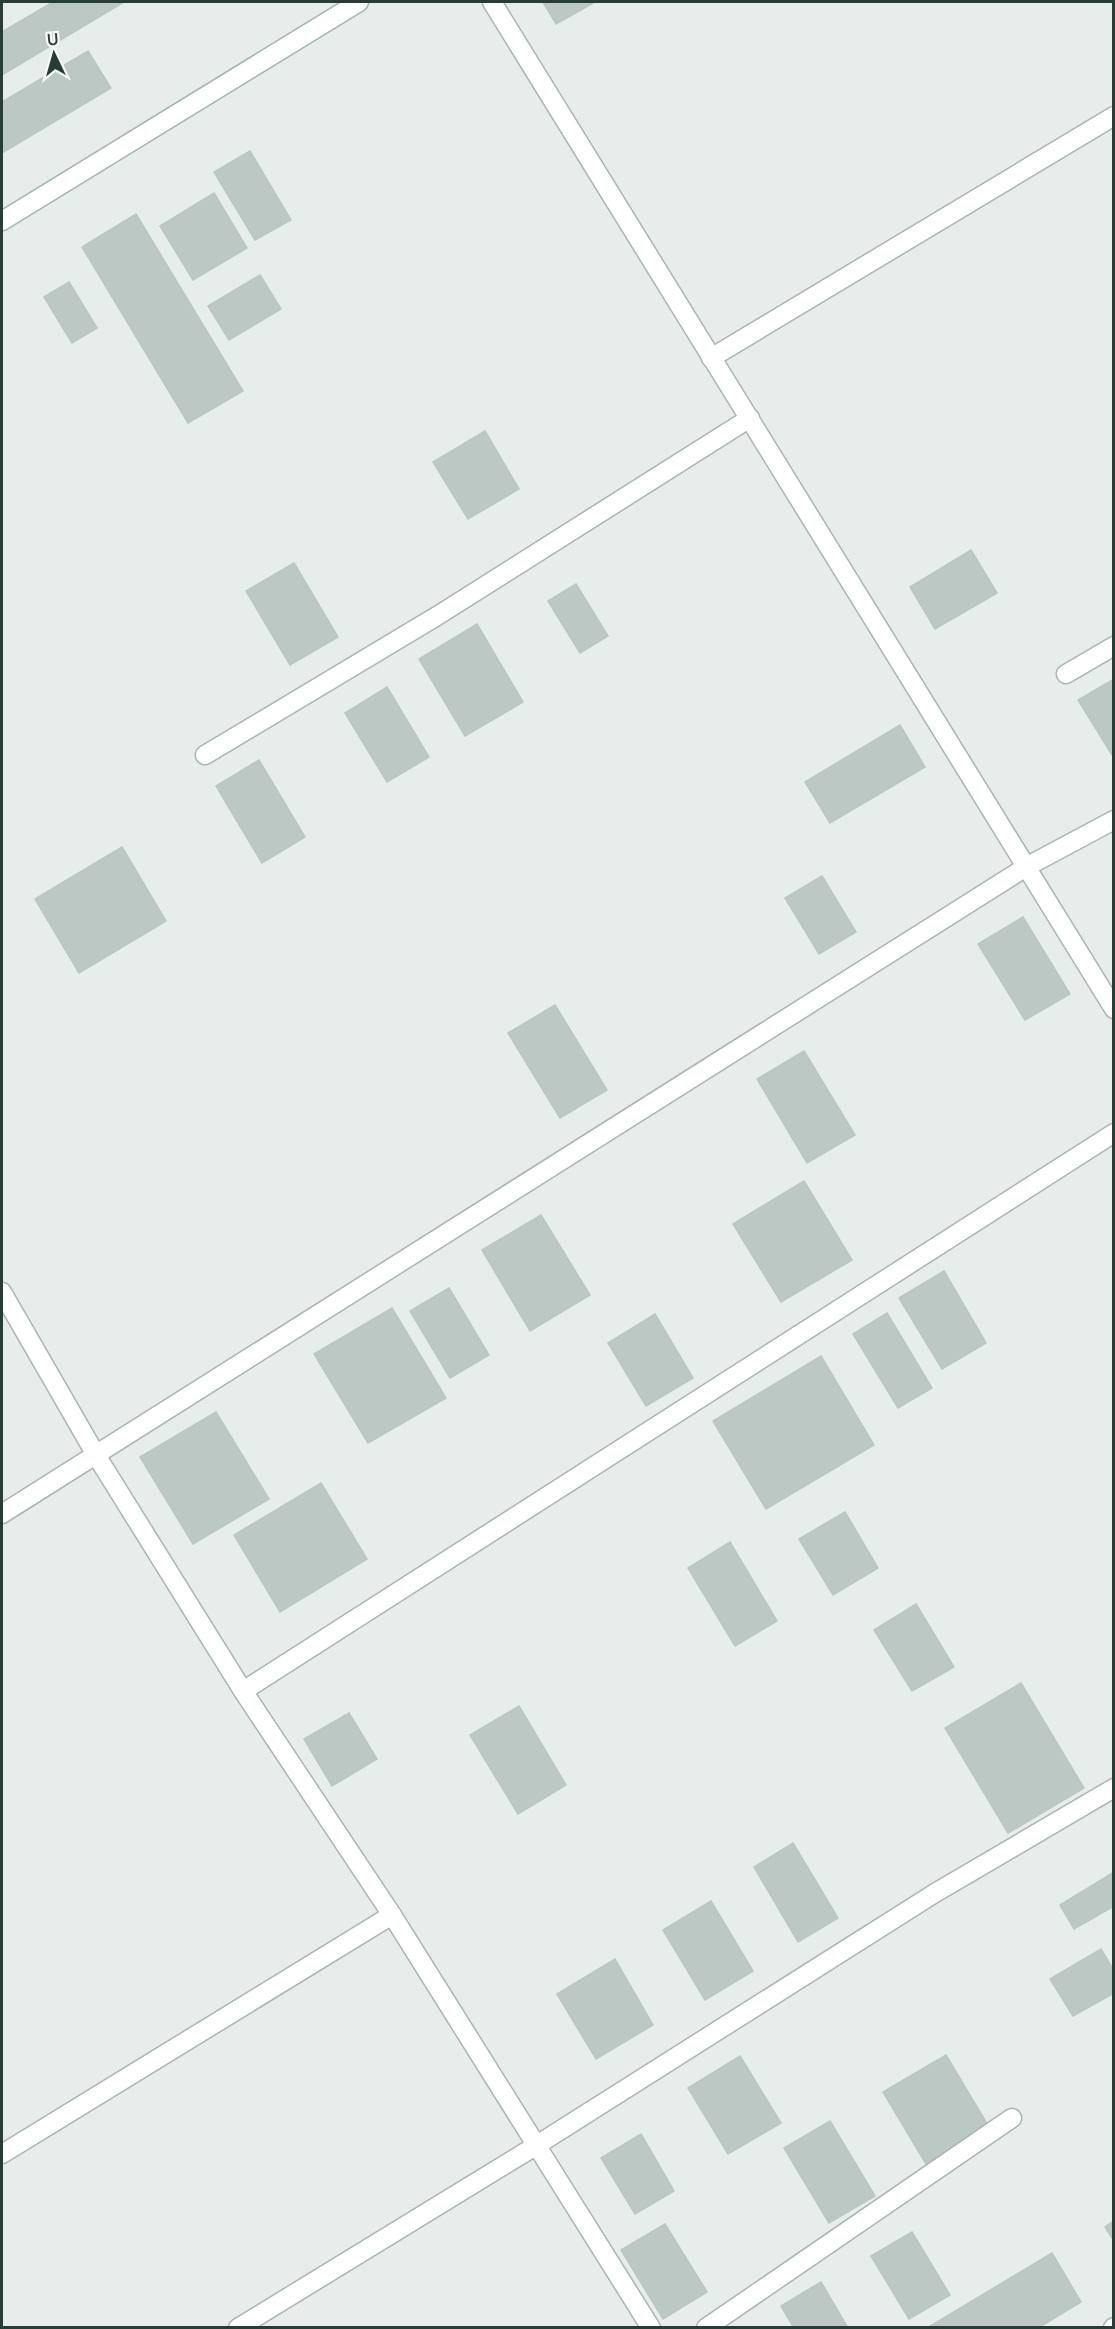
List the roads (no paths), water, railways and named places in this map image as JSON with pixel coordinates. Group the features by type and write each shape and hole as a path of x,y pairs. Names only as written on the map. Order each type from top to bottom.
{"street":[{"path":"2,221 359,2"},
{"path":"492,2 1113,1009"},
{"path":"711,358 1113,116"},
{"path":"205,755 437,616 750,418"},
{"path":"1066,674 1113,646"},
{"path":"2,1514 1026,867 1113,820"},
{"path":"243,1691 1113,1133"},
{"path":"2,1292 96,1455 243,1691 392,1915 651,2328"},
{"path":"238,2328 537,2145 935,1893 1113,1790"},
{"path":"2,2154 392,1915"},
{"path":"706,2328 1012,2118"}]}
